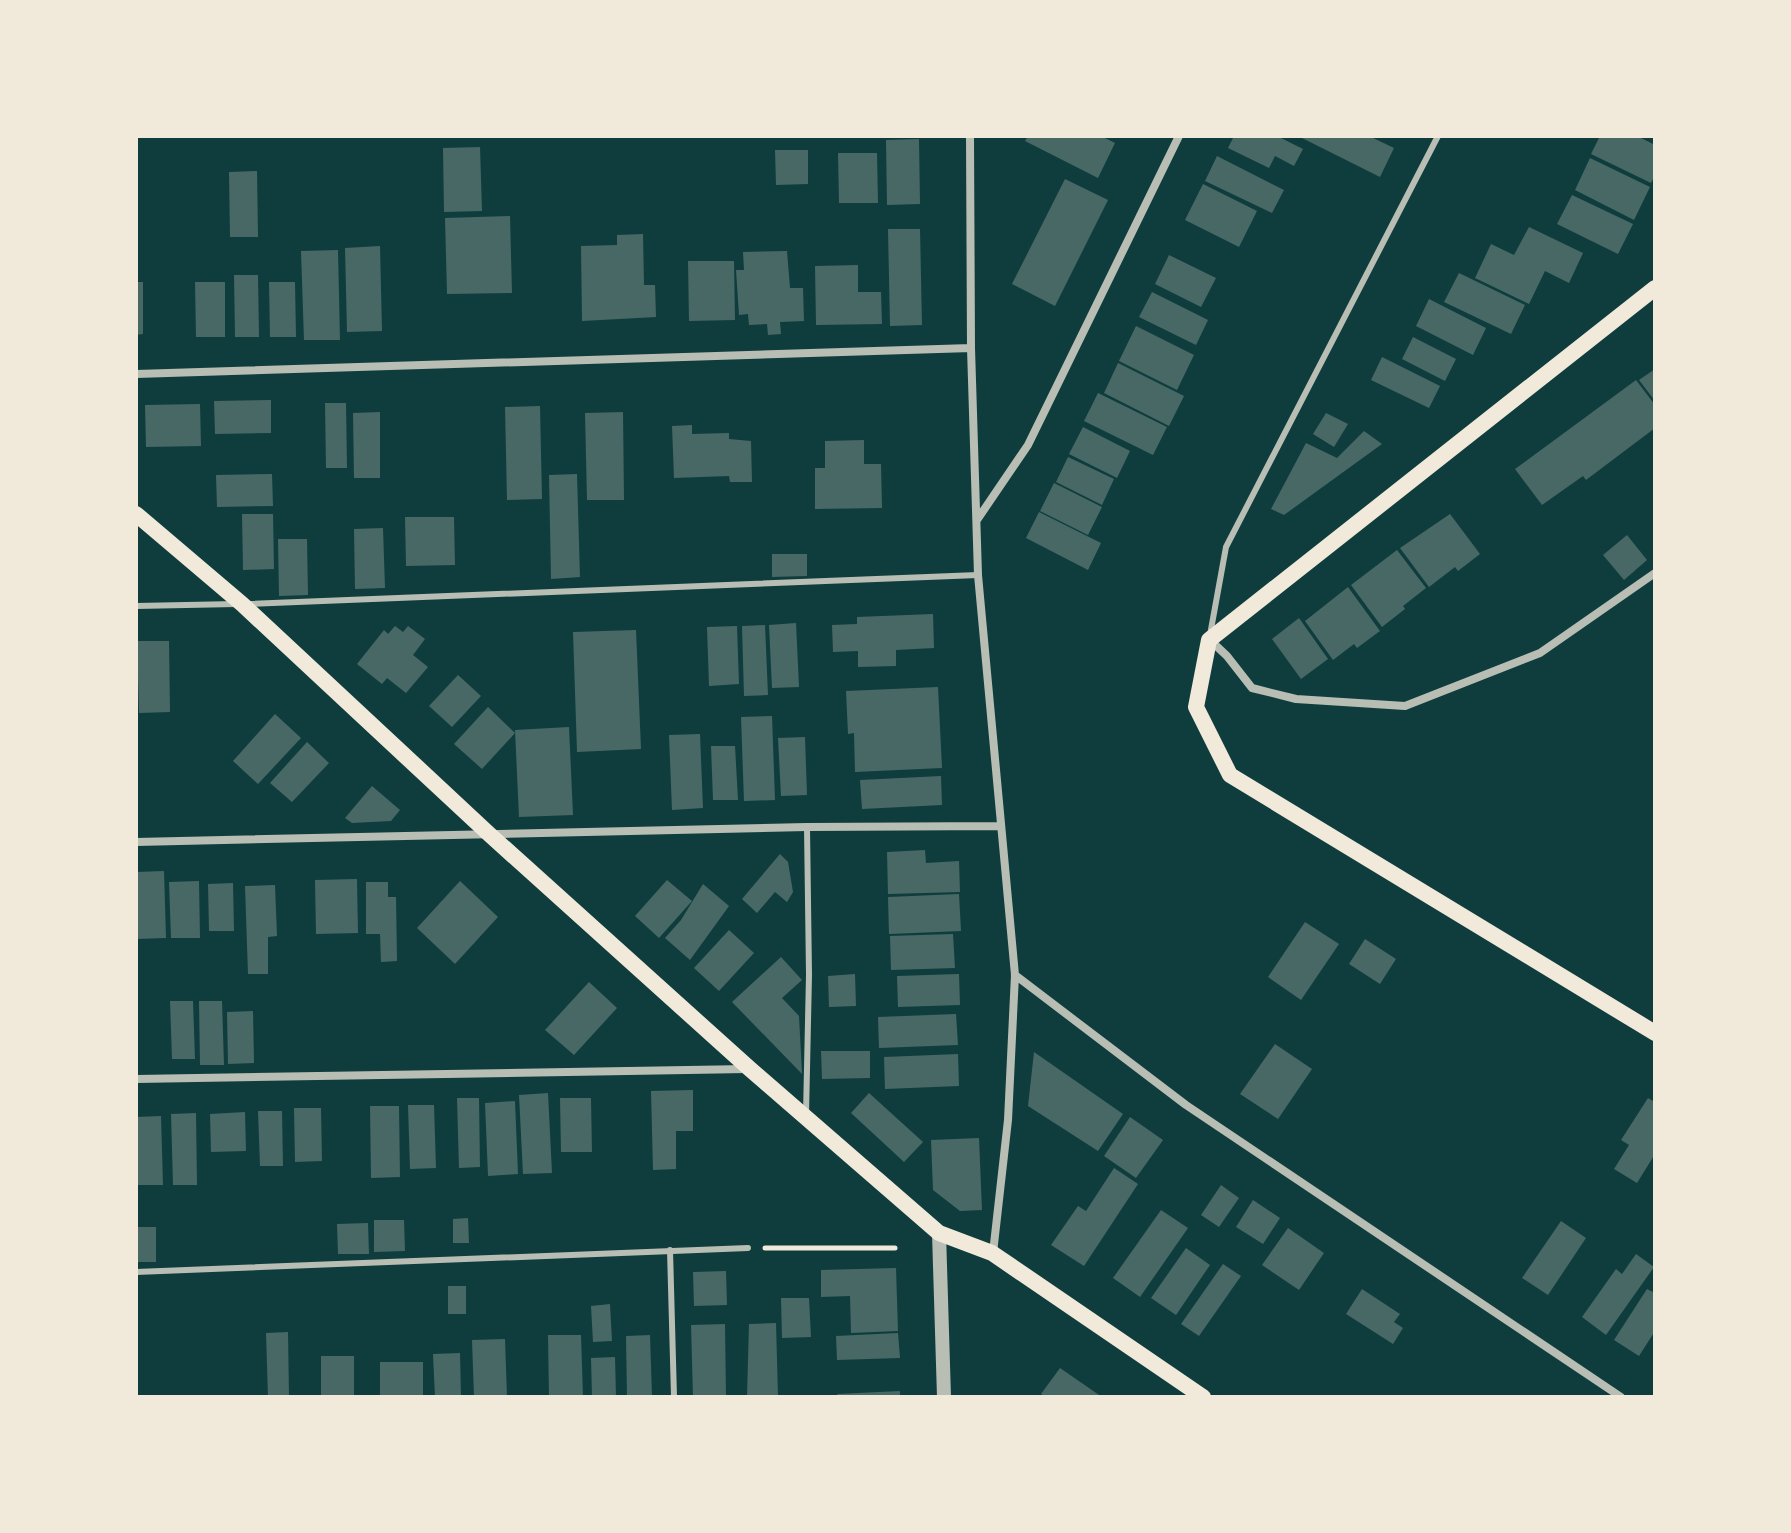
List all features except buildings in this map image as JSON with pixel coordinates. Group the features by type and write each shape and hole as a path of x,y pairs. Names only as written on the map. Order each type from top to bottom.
{"main road":[{"path":"1655,288 1209,640 1196,707 1230,775 1655,1033"},
{"path":"136,514 242,604 489,834 750,1069 939,1233 992,1253 1203,1397"}],"street":[{"path":"970,136 971,348 978,575 1015,975 1008,1120 992,1253"},
{"path":"976,522 1028,445 1179,136"},
{"path":"136,374 971,348"},
{"path":"1209,640 1227,656 1252,688 1296,699 1405,706 1540,653 1655,573"},
{"path":"136,842 807,827 1000,826"},
{"path":"1015,975 1186,1105 1621,1397"},
{"path":"136,1079 750,1069"},
{"path":"939,1233 944,1397"}],"lane":[{"path":"1209,640 1226,547 1438,136"},
{"path":"136,606 978,575"},
{"path":"806,1118 809,975 807,827"},
{"path":"136,1272 748,1248"},
{"path":"670,1250 674,1397"}],"path":[{"path":"748,1248 895,1248"}]}
